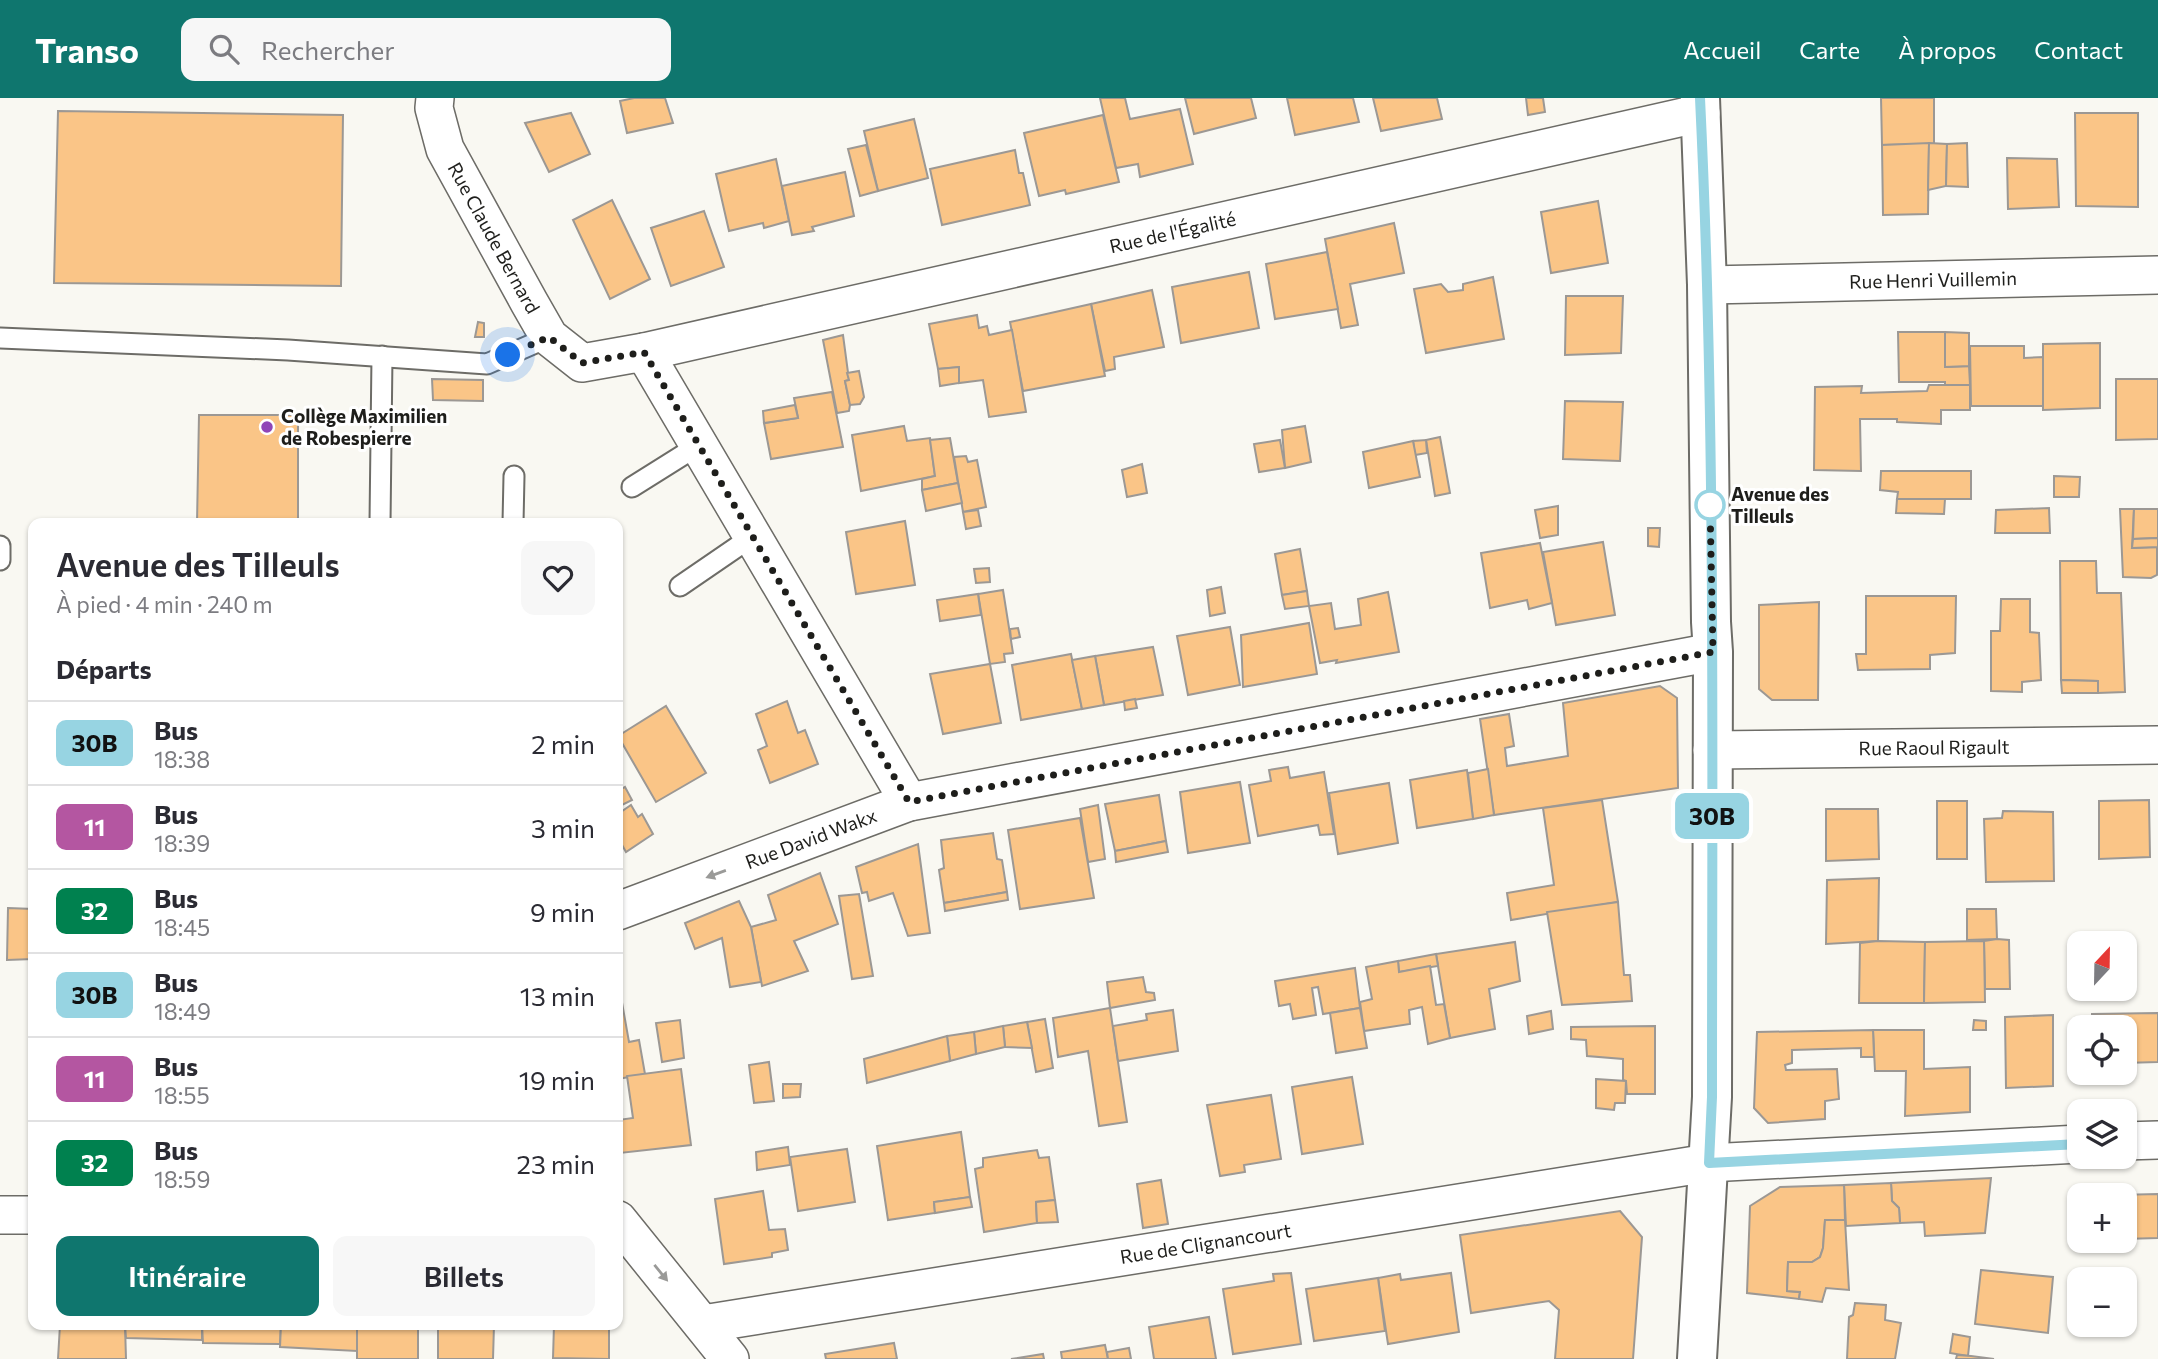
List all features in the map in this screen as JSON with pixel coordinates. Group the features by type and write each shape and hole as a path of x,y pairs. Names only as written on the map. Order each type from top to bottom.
{"street":[{"name":"Rue Claude Bernard","path":"435,98 434,108 445,149 549,337 582,363 644,352"},
{"path":"1697,1359 1712,1097 1713,652 1707,285 1700,106"},
{"name":"Rue de l'Égalité","path":"644,352 1700,106"},
{"name":"Rue Henri Vuillemin","path":"1707,285 2158,275"},
{"path":"644,352 909,802"},
{"name":"Rue David Wakx","path":"623,909 909,802 1713,652"},
{"name":"Rue Raoul Rigault","path":"1712,750 2158,746"},
{"path":"2137,1141 2158,1140"},
{"path":"1709,1163 2067,1145"},
{"name":"Rue de Clignancourt","path":"703,1324 1709,1163"},
{"path":"0,1215 28,1215"},
{"path":"623,1226 730,1359"}],"lane":[{"path":"0,338 288,350 487,364 549,337"},
{"path":"380,518 382,356"},
{"path":"632,487 699,445"},
{"path":"513,518 514,476"},
{"path":"680,586 753,536"},
{"path":"0,546 0,559"}],"building":[{"path":"665,98 673,123 627,133 620,101"},
{"path":"1100,98 1125,98 1130,119 1180,109 1193,164 1140,177 1138,164 1116,168"},
{"path":"1185,98 1251,98 1256,118 1194,134"},
{"path":"1287,98 1353,98 1359,122 1295,135"},
{"path":"1373,98 1437,98 1442,119 1381,131"},
{"path":"1526,98 1543,98 1545,112 1528,115"},
{"path":"1881,98 1934,98 1934,144 1882,145"},
{"path":"58,111 343,115 341,286 54,283"},
{"path":"571,113 590,154 549,172 525,123"},
{"path":"2075,113 2138,113 2138,207 2076,206"},
{"path":"1103,115 1119,182 1066,194 1065,190 1039,196 1024,133"},
{"path":"914,119 928,178 878,191 864,131"},
{"path":"1929,143 1928,214 1883,215 1882,145"},
{"path":"1929,143 1947,144 1946,186 1928,190"},
{"path":"1967,143 1968,187 1946,186 1947,144"},
{"path":"866,145 878,191 860,196 848,149"},
{"path":"1015,150 1019,173 1023,173 1030,205 942,225 930,169"},
{"path":"2007,158 2057,159 2059,207 2008,209"},
{"path":"776,159 789,221 764,228 763,223 729,231 716,174"},
{"path":"845,172 854,216 812,227 814,231 792,235 782,186"},
{"path":"612,200 650,279 610,299 573,220"},
{"path":"1598,201 1608,263 1551,273 1541,212"},
{"path":"704,211 724,267 671,286 651,228"},
{"path":"1394,223 1404,273 1350,284 1358,325 1341,328 1325,239"},
{"path":"1327,252 1338,309 1275,319 1266,264"},
{"path":"1249,272 1259,328 1181,343 1172,287"},
{"path":"1493,277 1504,339 1426,353 1414,289 1441,284 1448,292 1463,290 1463,284"},
{"path":"1152,290 1164,347 1114,357 1115,369 1105,371 1091,304"},
{"path":"1566,296 1623,296 1621,353 1565,355"},
{"path":"1091,304 1105,376 1023,391 1010,322"},
{"path":"977,315 979,328 987,326 989,335 1012,330 1026,412 989,417 983,380 959,383 959,367 938,369 929,324"},
{"path":"478,322 484,323 484,337 475,337"},
{"path":"1898,332 1945,332 1945,367 1969,366 1970,385 1899,382"},
{"path":"1945,332 1969,333 1969,366 1945,367"},
{"path":"843,335 849,380 845,381 850,405 849,411 837,413 823,340"},
{"path":"2100,343 2100,408 2043,410 2043,344"},
{"path":"1970,346 2024,346 2024,358 2043,357 2043,406 1971,406"},
{"path":"959,367 959,383 940,386 938,369"},
{"path":"859,371 864,397 860,404 850,405 845,381 849,380 847,373"},
{"path":"432,379 483,380 483,401 433,400"},
{"path":"2116,379 2158,379 2158,439 2116,440"},
{"path":"1929,385 1970,385 1970,410 1941,410 1941,424 1897,422 1897,419 1860,419 1861,471 1814,470 1815,387 1862,386 1861,393 1927,391"},
{"path":"832,392 843,447 771,459 764,423 798,418 794,398"},
{"path":"1565,401 1623,402 1620,461 1563,459"},
{"path":"795,405 798,418 764,423 763,411"},
{"path":"199,415 298,415 298,518 197,518"},
{"path":"904,426 907,441 930,438 935,476 861,491 852,435"},
{"path":"1305,426 1311,462 1285,468 1282,430"},
{"path":"1440,437 1450,493 1435,496 1426,440"},
{"path":"950,438 958,483 922,490 922,479 935,476 930,440"},
{"path":"1280,440 1285,468 1259,472 1254,444"},
{"path":"1426,440 1427,453 1415,455 1413,441"},
{"path":"1413,441 1420,477 1369,488 1363,452"},
{"path":"966,456 968,462 977,460 986,507 963,512 954,457"},
{"path":"1142,464 1147,493 1127,497 1122,470"},
{"path":"1881,471 1971,471 1971,499 1897,499 1898,492 1880,490"},
{"path":"2054,476 2080,477 2079,497 2054,497"},
{"path":"958,483 962,503 926,511 922,490"},
{"path":"1897,499 1945,499 1944,514 1896,513"},
{"path":"1558,506 1558,535 1540,538 1535,510"},
{"path":"2049,508 2050,533 1995,533 1996,510"},
{"path":"2120,509 2134,509 2132,548 2157,547 2157,575 2151,578 2123,577"},
{"path":"2134,509 2158,509 2158,538 2133,539"},
{"path":"978,510 981,526 966,529 963,512"},
{"path":"905,521 915,585 856,594 846,532"},
{"path":"1648,528 1660,528 1659,547 1648,546"},
{"path":"2158,538 2158,547 2132,548 2133,539"},
{"path":"1603,542 1615,615 1556,625 1543,552"},
{"path":"1540,543 1552,603 1529,609 1527,600 1490,608 1481,553"},
{"path":"1300,549 1307,591 1282,595 1275,554"},
{"path":"2060,561 2096,561 2097,593 2121,593 2125,692 2098,693 2098,681 2061,680"},
{"path":"989,568 990,582 976,583 974,569"},
{"path":"1221,587 1225,613 1210,616 1207,590"},
{"path":"1003,590 1013,653 1004,654 1005,662 990,664 978,594"},
{"path":"1307,591 1309,606 1285,609 1282,595"},
{"path":"1388,592 1399,652 1336,663 1337,660 1320,663 1309,606 1331,603 1335,629 1361,625 1358,599"},
{"path":"978,594 981,615 940,621 937,600"},
{"path":"1866,596 1956,596 1955,653 1930,655 1930,669 1858,670 1856,654 1866,654"},
{"path":"2001,599 2030,599 2030,632 2039,633 2041,680 2022,682 2022,692 1991,691 1991,631 2000,631"},
{"path":"1819,602 1818,700 1772,700 1759,689 1759,605"},
{"path":"1309,623 1317,674 1243,687 1241,635"},
{"path":"1230,627 1240,685 1188,695 1177,636"},
{"path":"1018,628 1020,637 1011,639 1010,629"},
{"path":"1153,647 1163,695 1104,705 1095,656"},
{"path":"1071,654 1082,709 1021,720 1012,665"},
{"path":"1095,656 1104,705 1082,709 1072,660"},
{"path":"990,664 1001,723 943,734 930,674"},
{"path":"2061,680 2098,681 2098,693 2062,693"},
{"path":"1660,686 1677,698 1678,788 1494,815 1480,719 1509,714 1514,746 1505,748 1507,766 1568,756 1563,703"},
{"path":"1135,699 1137,708 1125,710 1124,701"},
{"path":"787,701 798,733 805,730 818,764 770,783 758,750 767,746 756,714"},
{"path":"666,706 706,773 656,802 623,745 623,733"},
{"path":"1288,767 1290,778 1324,772 1334,834 1320,835 1318,825 1258,836 1249,785 1271,781 1269,770"},
{"path":"1488,769 1494,815 1473,819 1468,773"},
{"path":"1467,770 1473,819 1417,828 1410,780"},
{"path":"1240,782 1250,843 1188,853 1180,792"},
{"path":"1389,783 1398,843 1338,854 1329,793"},
{"path":"625,787 632,800 623,804"},
{"path":"1159,795 1166,841 1115,851 1105,804"},
{"path":"1602,800 1618,902 1511,920 1507,893 1554,885 1543,808"},
{"path":"2149,800 2150,857 2099,859 2099,801"},
{"path":"1937,801 1967,801 1967,859 1937,859"},
{"path":"631,805 638,817 642,814 653,834 626,852 623,847 623,811"},
{"path":"1098,805 1105,859 1088,862 1080,809"},
{"path":"1826,809 1878,809 1879,859 1826,861"},
{"path":"2003,811 2053,812 2054,881 1986,882 1984,819 2002,818"},
{"path":"1080,818 1094,898 1020,909 1008,830"},
{"path":"993,833 997,859 1002,860 1007,892 944,903 939,870 944,868 941,840"},
{"path":"1166,841 1168,852 1116,862 1115,851"},
{"path":"918,844 930,933 908,936 893,893 869,901 867,892 862,893 856,867"},
{"path":"820,873 838,924 794,941 808,971 762,986 751,927 776,920 768,895"},
{"path":"1879,878 1878,941 1826,944 1827,880"},
{"path":"1007,892 1008,900 945,911 944,903"},
{"path":"859,894 873,976 852,979 839,896"},
{"path":"739,901 751,927 761,982 730,987 722,938 695,949 685,923"},
{"path":"1618,902 1624,975 1630,975 1632,1001 1562,1005 1547,912"},
{"path":"8,908 28,909 28,959 7,960"},
{"path":"1967,909 1996,909 1997,939 1967,940"},
{"path":"2009,940 2010,989 1985,989 1984,941"},
{"path":"1984,941 1985,1002 1924,1003 1925,942"},
{"path":"1515,942 1520,981 1489,989 1495,1029 1450,1038 1436,954"},
{"path":"1925,942 1924,1003 1859,1003 1860,943"},
{"path":"1436,954 1438,966 1399,972 1398,961"},
{"path":"1398,961 1399,972 1430,966 1436,1005 1444,1004 1450,1038 1428,1044 1422,1007 1409,1010 1410,1024 1364,1031 1360,1002 1372,999 1366,967"},
{"path":"1355,968 1360,1008 1323,1014 1318,987 1312,988 1316,1015 1293,1019 1290,1004 1279,1006 1275,981"},
{"path":"1143,977 1146,992 1154,993 1155,1000 1110,1008 1107,982"},
{"path":"623,1008 629,1042 639,1040 645,1074 623,1078"},
{"path":"1110,1008 1127,1122 1099,1126 1088,1051 1058,1057 1053,1018"},
{"path":"1360,1008 1367,1048 1336,1053 1330,1013"},
{"path":"1173,1010 1178,1051 1118,1061 1113,1026 1147,1020 1146,1014"},
{"path":"1551,1011 1553,1029 1529,1034 1527,1016"},
{"path":"2158,1013 2158,1062 2137,1063 2137,1015 2092,1014"},
{"path":"2053,1015 2053,1086 2006,1088 2005,1017"},
{"path":"1045,1019 1053,1068 1036,1072 1027,1022"},
{"path":"680,1020 684,1058 662,1062 656,1023"},
{"path":"1974,1020 1986,1021 1986,1030 1973,1030"},
{"path":"1027,1022 1032,1048 1005,1047 1003,1026"},
{"path":"1003,1026 1005,1047 976,1054 974,1032"},
{"path":"1655,1026 1655,1094 1627,1094 1626,1081 1623,1080 1623,1059 1587,1056 1586,1040 1571,1039 1571,1027"},
{"path":"1873,1030 1924,1030 1924,1069 1970,1067 1970,1112 1905,1116 1906,1071 1875,1071"},
{"path":"1873,1030 1874,1057 1861,1057 1861,1048 1792,1050 1792,1063 1785,1065 1786,1070 1837,1069 1839,1099 1825,1101 1825,1119 1768,1123 1754,1108 1757,1032"},
{"path":"974,1032 976,1054 950,1061 947,1036"},
{"path":"947,1036 950,1061 867,1083 864,1059"},
{"path":"769,1062 774,1101 754,1103 749,1065"},
{"path":"681,1069 691,1145 623,1153 623,1119 633,1118 627,1076"},
{"path":"1352,1077 1363,1144 1302,1154 1292,1087"},
{"path":"1596,1079 1626,1081 1625,1103 1615,1103 1614,1110 1596,1108"},
{"path":"783,1084 801,1084 800,1097 783,1098"},
{"path":"1271,1095 1281,1159 1244,1165 1245,1172 1220,1176 1207,1105"},
{"path":"961,1132 970,1197 934,1202 935,1213 888,1220 877,1146"},
{"path":"788,1147 790,1165 757,1170 756,1152"},
{"path":"847,1149 855,1202 798,1211 790,1157"},
{"path":"1037,1150 1039,1158 1049,1157 1055,1200 1036,1202 1037,1223 984,1232 975,1169 983,1167 983,1158"},
{"path":"1991,1178 1985,1233 1925,1236 1924,1222 1900,1223 1899,1208 1892,1201 1891,1183"},
{"path":"1161,1180 1168,1224 1143,1228 1137,1184"},
{"path":"1891,1183 1892,1201 1899,1208 1900,1223 1846,1226 1844,1185"},
{"path":"1844,1185 1845,1220 1825,1220 1820,1257 1812,1262 1788,1262 1787,1291 1800,1292 1799,1299 1747,1293 1750,1206 1780,1187"},
{"path":"763,1191 769,1230 785,1229 788,1250 772,1253 772,1257 724,1264 715,1199"},
{"path":"2137,1194 2158,1194 2158,1238 2137,1239"},
{"path":"970,1197 972,1207 935,1213 934,1202"},
{"path":"1055,1200 1058,1222 1037,1223 1036,1202"},
{"path":"1620,1211 1642,1237 1633,1359 1555,1359 1559,1310 1549,1301 1471,1313 1460,1235"},
{"path":"1825,1220 1845,1220 1849,1290 1826,1288 1822,1302 1799,1299 1800,1292 1787,1291 1788,1262 1812,1262 1820,1257"},
{"path":"1981,1270 2053,1277 2048,1333 1975,1324"},
{"path":"1291,1273 1301,1344 1233,1354 1223,1289 1274,1281 1273,1274"},
{"path":"1451,1273 1459,1332 1388,1344 1378,1278 1400,1274 1401,1280"},
{"path":"1378,1278 1385,1331 1314,1341 1306,1289"},
{"path":"1855,1303 1886,1305 1885,1320 1901,1323 1895,1359 1847,1359 1849,1317 1853,1315"},
{"path":"1209,1317 1216,1359 1154,1359 1149,1327"},
{"path":"60,1330 125,1330 126,1359 58,1359"},
{"path":"125,1330 202,1330 202,1340 126,1338"},
{"path":"202,1330 281,1330 280,1344 203,1343"},
{"path":"281,1330 357,1330 357,1351 280,1347"},
{"path":"357,1330 418,1330 418,1359 357,1359"},
{"path":"438,1330 494,1330 493,1359 438,1359"},
{"path":"554,1330 609,1330 609,1359 553,1358"},
{"path":"1953,1334 1970,1337 1968,1356 1950,1353"},
{"path":"894,1343 897,1359 826,1359 825,1354"},
{"path":"1105,1345 1108,1359 1062,1359 1061,1352"},
{"path":"1129,1348 1131,1359 1108,1359 1107,1352"},
{"path":"1043,1354 1044,1359 1011,1359"},
{"path":"1957,1355 1971,1356 1994,1359 1956,1359"}],"bus line":[{"name":"30B","path":"1700,98 1706,234 1713,652 1712,1097 1709,1163 2067,1145"}],"place":[{"name":"Collège Maximilien de Robespierre","path":"267,427"},
{"name":"Avenue des Tilleuls","path":"1710,505"}],"route":[{"path":"508,355 549,337 582,363 644,352 909,802 1713,652 1710,505"}]}
